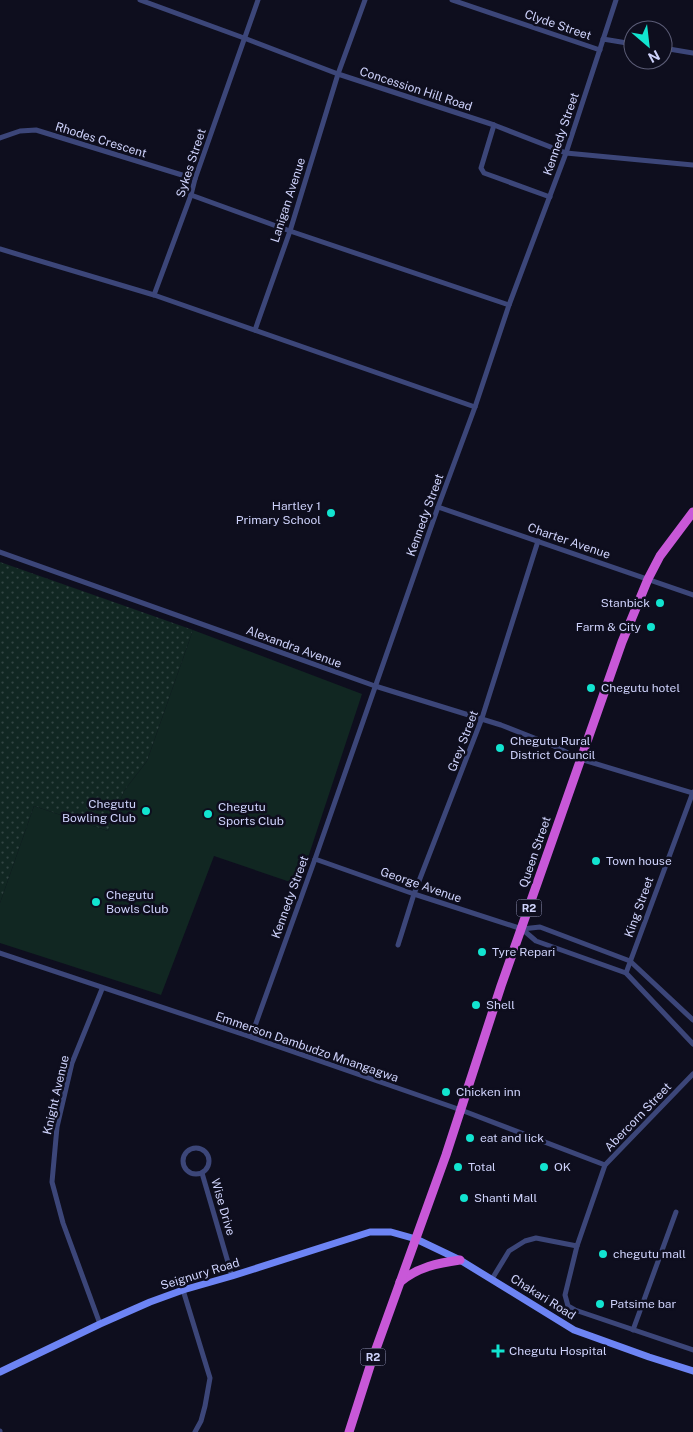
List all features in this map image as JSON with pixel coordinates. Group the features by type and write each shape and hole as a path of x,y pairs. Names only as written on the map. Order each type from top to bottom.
{"highway":[{"name":"Queen Street","path":"416,1239 580,759 622,642 648,579 660,556 693,512"},
{"name":"R2","path":"349,1432 372,1360 416,1239"},
{"path":"400,1282 429,1266 460,1260"}],"main road":[{"name":"Seignury Road","path":"0,1372 100,1324 183,1290 370,1232 391,1232 416,1239"},
{"name":"Chakari Road","path":"416,1239 460,1260 574,1330 693,1371"}],"street":[{"name":"Concession Hill Road","path":"140,0 338,74 494,125 566,153 693,166"},
{"name":"Sykes Street","path":"154,295 191,195 258,0"},
{"name":"Lanigan Avenue","path":"255,330 290,231 338,74 364,0"},
{"name":"Clyde Street","path":"452,0 600,50"},
{"name":"Kennedy Street","path":"251,1037 475,407 509,305 566,153 616,0"},
{"name":"Clyde Street","path":"604,39 623,42"},
{"path":"673,50 693,53"},
{"path":"494,125 481,168 484,173 550,197"},
{"name":"Rhodes Crescent","path":"0,138 20,131 36,130 195,179"},
{"path":"191,195 290,231 509,305"},
{"path":"0,249 154,295 475,407"},
{"name":"Charter Avenue","path":"438,507 693,595"},
{"name":"Grey Street","path":"398,945 414,894 482,718 538,541"},
{"name":"Alexandra Avenue","path":"0,552 375,686 482,718 552,745 580,759 693,792"},
{"name":"King Street","path":"626,973 693,792"},
{"name":"George Avenue","path":"315,859 522,929 536,941 626,973 693,1044"},
{"name":"George Avenue","path":"522,929 540,927 630,961 693,1020"},
{"name":"Emmerson Dambudzo Mnangagwa","path":"0,953 461,1110 605,1165"},
{"name":"Knight Avenue","path":"100,1324 64,1223 52,1182 57,1127 72,1063 102,989"},
{"name":"Abercorn Street","path":"633,1330 575,1310 568,1306 565,1295 577,1246 605,1165 693,1074"},
{"name":"Wise Drive","path":"201,1149 208,1154 208,1167 202,1173 194,1174 186,1170 183,1158 188,1151 201,1149"},
{"name":"Wise Drive","path":"202,1173 232,1276"},
{"path":"676,1212 633,1330 693,1350"},
{"path":"492,1279 509,1251 525,1241 536,1238 577,1246"},
{"path":"183,1290 210,1378 205,1406 195,1432"}],"green space":[{"path":"0,562 193,630 147,761 124,791 108,831 34,806 0,903"},
{"name":"Chegutu Sports Club","path":"193,630 362,694 299,885 214,856 161,995 0,943 0,903 34,806 108,831 124,791 147,761"}],"place":[{"name":"Hartley 1 Primary School","path":"331,513"},
{"name":"Stanbick","path":"660,603"},
{"name":"Farm & City","path":"651,627"},
{"name":"Chegutu hotel","path":"591,688"},
{"name":"Chegutu Rural District Council","path":"500,748"},
{"name":"Chegutu Bowling Club","path":"146,811"},
{"name":"Chegutu Sports Club","path":"208,814"},
{"name":"Town house","path":"596,861"},
{"name":"Chegutu Bowls Club","path":"96,902"},
{"name":"Tyre Repari","path":"482,952"},
{"name":"Shell","path":"476,1005"},
{"name":"Chicken inn","path":"446,1092"},
{"name":"eat and lick","path":"470,1138"},
{"name":"Total","path":"458,1167"},
{"name":"OK","path":"544,1167"},
{"name":"Shanti Mall","path":"464,1198"},
{"name":"chegutu mall","path":"603,1254"},
{"name":"Patsime bar","path":"600,1304"},
{"name":"Chegutu Hospital","path":"498,1351"}]}
